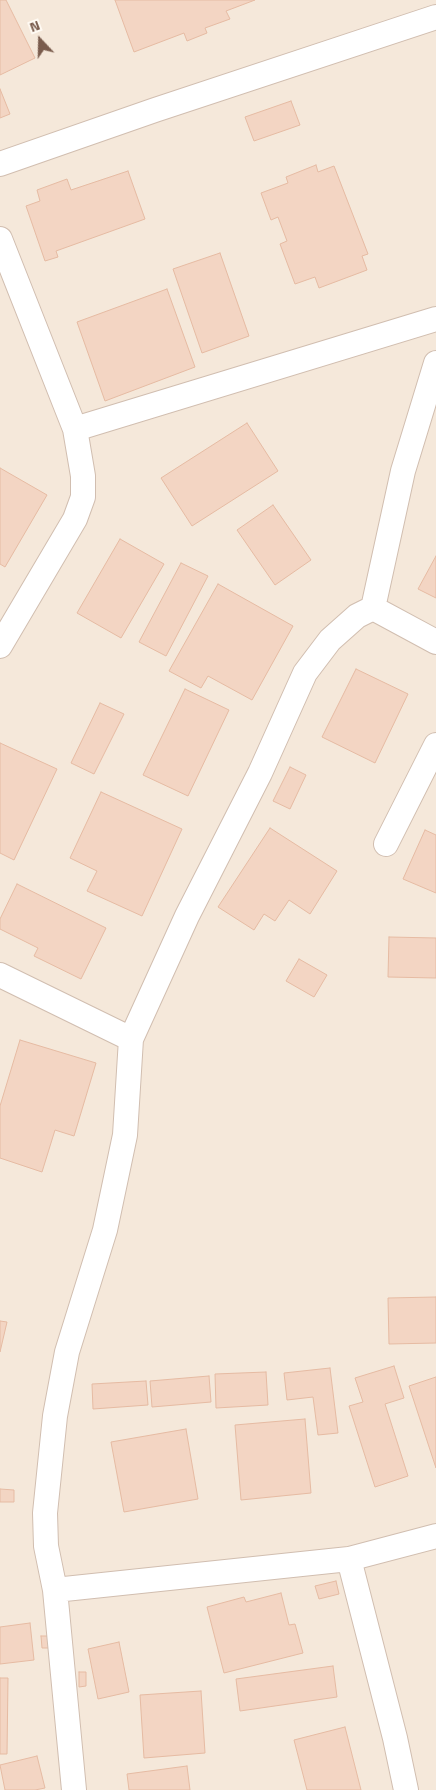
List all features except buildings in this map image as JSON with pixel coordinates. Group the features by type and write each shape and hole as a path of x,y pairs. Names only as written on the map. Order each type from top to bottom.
{"street":[{"path":"0,164 155,110 436,17"},
{"path":"0,239 75,429 84,476 83,497 75,519 0,646"},
{"path":"75,429 436,319"},
{"path":"373,608 403,471 436,363"},
{"path":"373,608 436,642"},
{"path":"74,1790 55,1590 46,1546 45,1513 55,1416 67,1352 105,1230 125,1135 131,1039 187,916 260,773 305,673 330,640 357,616 373,608"},
{"path":"386,844 436,745"},
{"path":"0,975 131,1039"},
{"path":"55,1590 349,1559 436,1536"},
{"path":"349,1559 395,1738 406,1790"}],"shaded area":[{"path":"0,0 436,0 436,1790 0,1790"}]}
